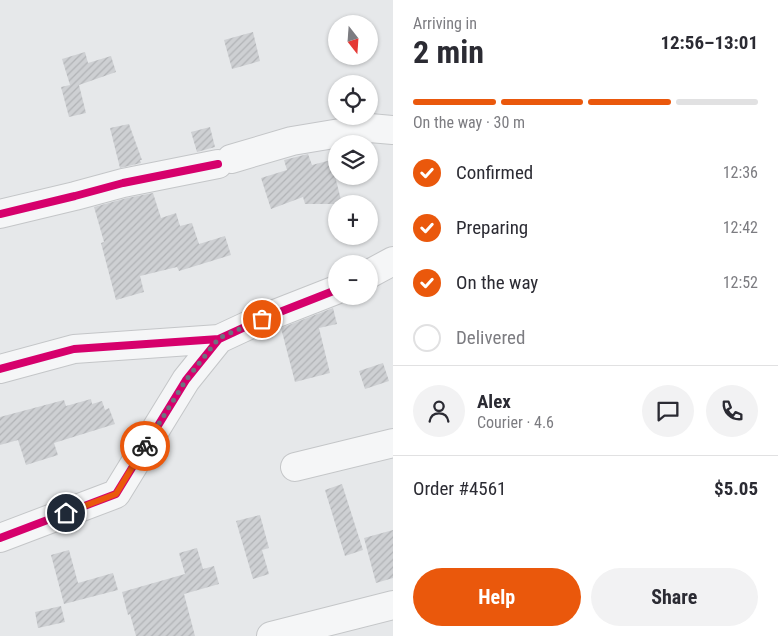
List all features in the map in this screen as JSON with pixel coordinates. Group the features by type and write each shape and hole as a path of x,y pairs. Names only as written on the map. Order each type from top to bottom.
{"street":[{"path":"0,214 123,183 225,161 292,141 370,128 393,130"},
{"path":"378,269 393,261"},
{"path":"0,369 74,349 219,338 328,293"},
{"path":"0,538 116,494 186,380 219,338"},
{"path":"295,467 393,444"},
{"path":"271,636 393,605"}],"building":[{"path":"253,32 260,61 232,69 224,40"},
{"path":"85,52 88,63 111,56 116,72 79,85 86,113 69,117 61,87 70,85 62,59"},
{"path":"129,124 142,160 140,160 141,163 120,168 110,128"},
{"path":"210,127 215,147 197,152 191,132"},
{"path":"308,154 312,165 328,161 328,185 337,185 340,195 328,195 328,204 305,204 303,197 271,209 261,178 287,170 284,160"},
{"path":"153,193 161,218 176,213 180,226 192,223 199,244 225,236 231,255 179,271 177,267 140,276 144,292 116,300 101,243 104,242 94,207"},
{"path":"333,308 337,324 319,328 330,373 295,382 281,328"},
{"path":"383,363 389,381 365,389 359,371"},
{"path":"91,399 92,404 102,401 105,410 109,408 115,424 54,443 58,455 26,465 18,440 0,445 0,417 64,400 66,406"},
{"path":"342,484 363,550 345,556 325,490"},
{"path":"260,515 269,548 262,550 269,574 253,579 236,521"},
{"path":"393,530 393,578 376,583 364,538"},
{"path":"197,548 203,569 214,566 219,584 184,594 195,636 136,636 122,592 185,574 179,553"},
{"path":"69,550 78,583 113,573 118,590 64,604 51,555"},
{"path":"61,606 65,622 38,628 35,612"}],"cycle path":[{"path":"0,214 123,183 218,164"},
{"path":"0,538 116,494 186,380 219,339 262,319 328,293"},
{"path":"0,369 74,349 219,339"}],"way so far":[{"path":"145,446 186,380 219,338 262,319"}],"route":[{"path":"66,513 116,494 145,446"}]}
